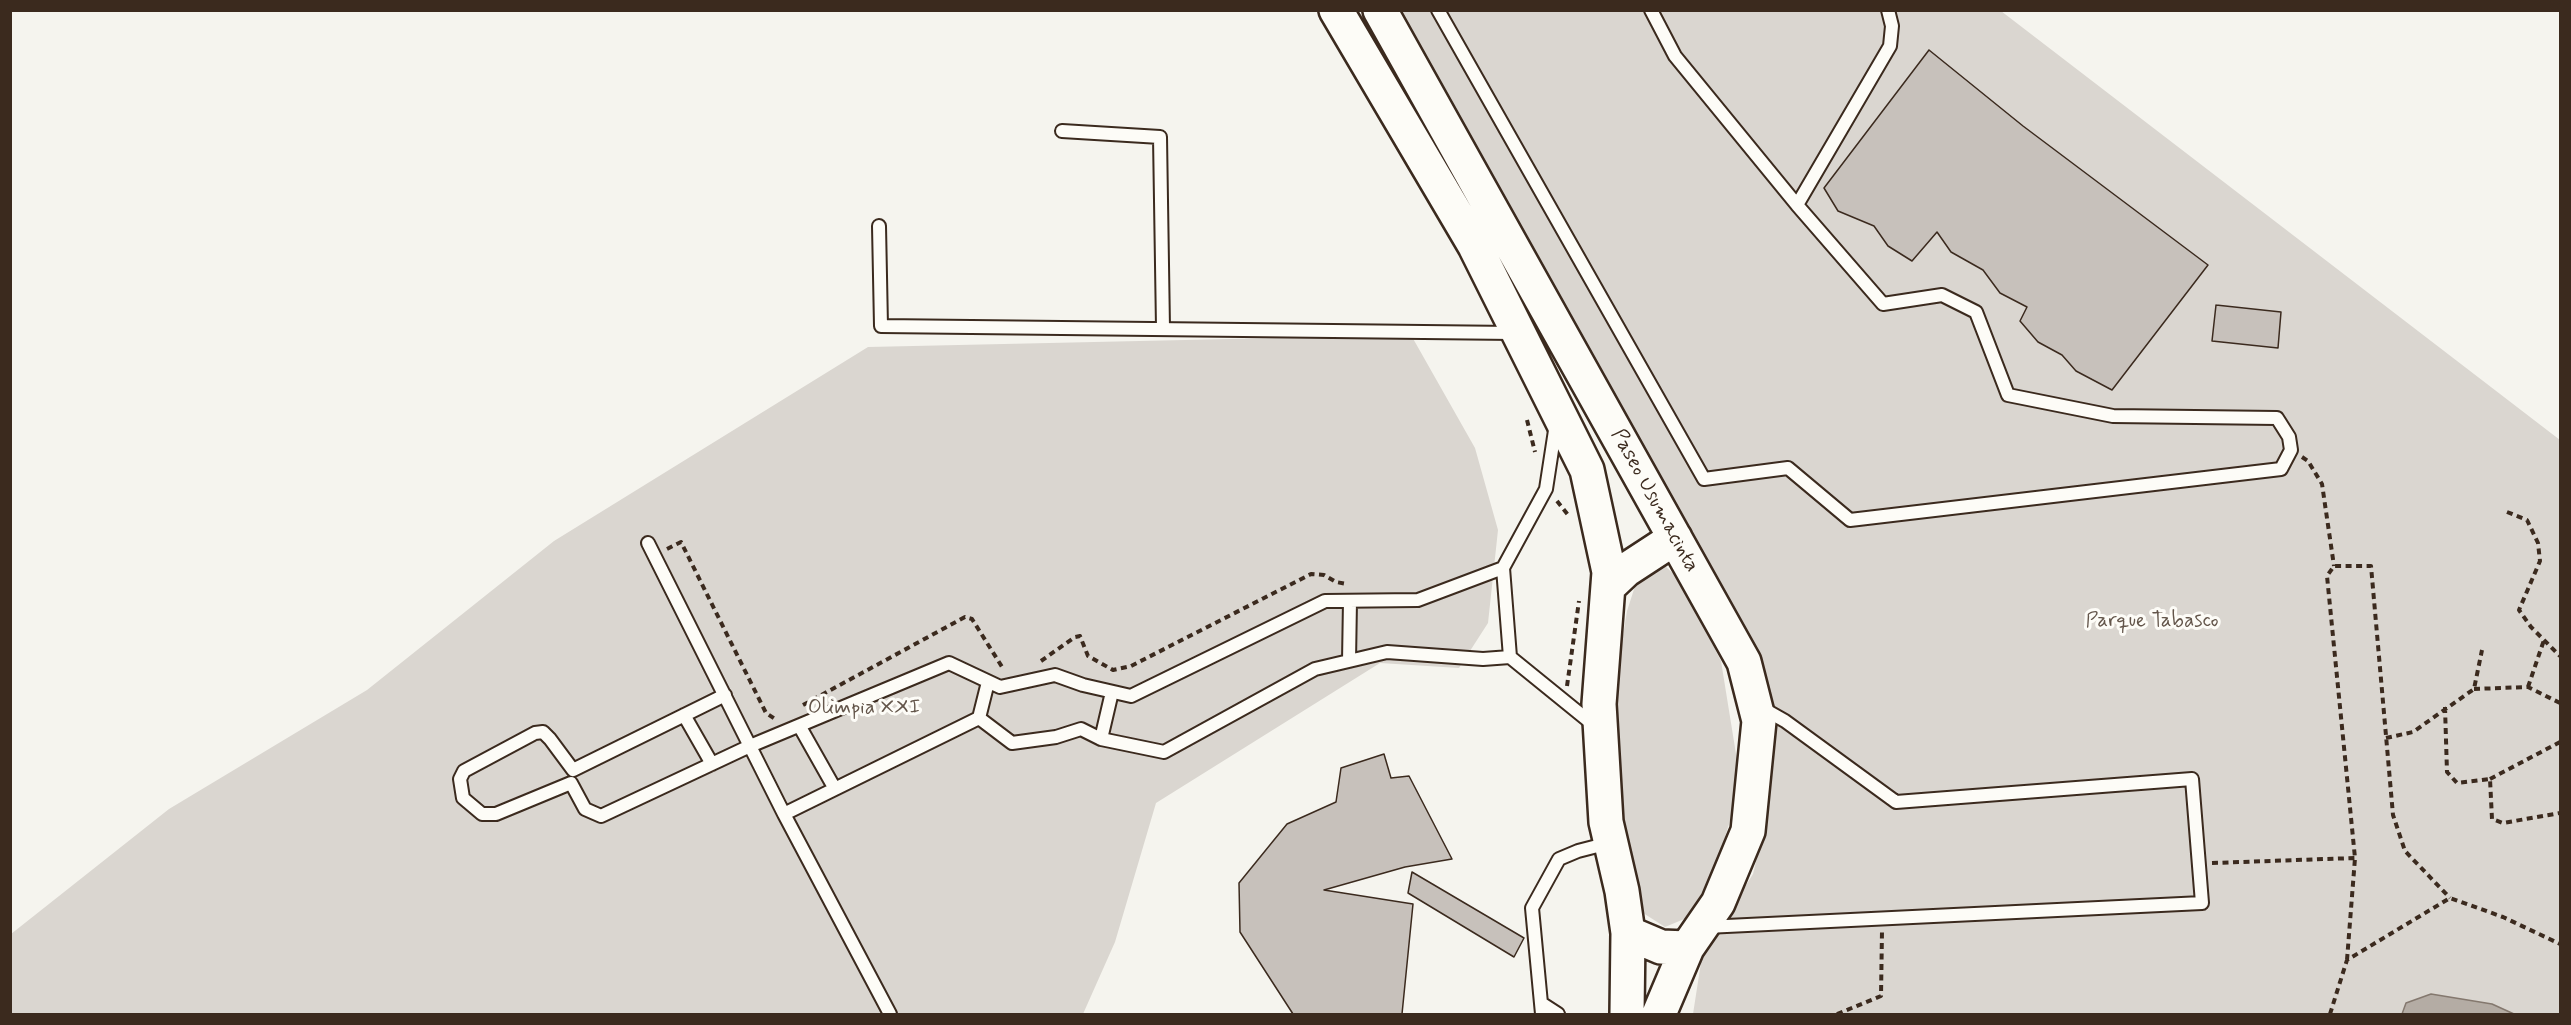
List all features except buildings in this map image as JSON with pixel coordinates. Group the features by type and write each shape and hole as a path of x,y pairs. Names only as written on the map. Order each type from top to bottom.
{"main road":[{"name":"Paseo Usumacinta","path":"1336,10 1475,246 1518,333 1542,416 1587,470 1608,572 1594,588 1600,730 1606,822 1628,933 1627,1014"},
{"name":"Paseo Usumacinta","path":"1380,10 1744,662 1759,721 1748,831 1718,903 1694,938 1659,1014"},
{"path":"1594,588 1675,538"},
{"path":"1628,933 1661,947 1694,938"}],"lane":[{"path":"1438,10 1704,479 1788,468 1850,520 2281,469 2291,450 2289,437 2277,418 2113,416 2008,395 1976,312 1942,295 1883,304 1797,206 1675,56 1652,10"},
{"path":"1797,206 1890,46 1892,26 1888,10"},
{"path":"1062,131 1160,137 1163,328"},
{"path":"879,226 881,326 1518,333"},
{"path":"1510,657 1503,568 1546,489 1542,416"},
{"path":"651,549 784,814 890,1014"},
{"path":"571,783 496,814 482,814 464,798 460,779 464,771 535,733 543,732 573,770 571,783 585,809 601,816 750,746 949,663 1000,687 1055,675 1131,696 1325,601 1418,600 1503,568"},
{"path":"1349,661 1350,601"},
{"path":"979,718 1012,743 1056,737 1081,729 1101,739 1164,752 1315,669 1387,652 1483,659 1510,657 1600,730"},
{"path":"784,814 979,718 988,682"},
{"path":"1101,739 1112,692"},
{"path":"573,770 725,695"},
{"path":"1694,938 1882,918 2202,903 2192,779 1896,802 1785,721 1755,704"},
{"path":"684,715 712,764"},
{"path":"800,727 835,789"},
{"path":"1558,1014 1541,1009 1532,908 1559,859 1578,851 1611,843"}],"path":[{"path":"1537,461 1542,416"},
{"path":"2291,450 2308,461 2322,484 2334,566 2327,576 2355,858 2347,960 2330,1014"},
{"path":"1546,489 1577,525"},
{"path":"2507,512 2527,520 2538,543 2540,561 2519,610 2560,656"},
{"path":"651,549 681,542 766,713 777,719"},
{"path":"2334,566 2372,566 2392,815 2405,852 2450,898 2503,917 2560,944"},
{"path":"1034,666 1075,637 1080,636 1088,656 1113,670 1122,668 1311,574 1324,575 1336,582 1352,584"},
{"path":"1565,701 1594,588"},
{"path":"797,708 965,617 972,619 1003,670 1015,671"},
{"path":"2528,687 2544,640"},
{"path":"2474,689 2482,650"},
{"path":"2386,738 2413,732 2474,689 2528,687 2560,703"},
{"path":"2445,708 2447,772 2457,783 2490,779 2560,742"},
{"path":"2490,779 2493,819 2503,823 2560,813"},
{"path":"2198,863 2355,858"},
{"path":"2347,960 2450,898"},
{"path":"1837,1014 1881,996 1882,918"}],"green space":[{"name":"Parque Tabasco","path":"1398,11 2001,11 2560,440 2560,1014 1693,1014 1702,956 1753,874 1763,833 1771,771 1771,717"},
{"name":"Olimpia XXI","path":"1411,335 1475,448 1498,530 1488,623 1459,668 1380,663 1156,803 1115,942 1083,1014 11,1014 11,934 169,809 367,690 554,541 868,347"},
{"path":"1664,565 1679,579 1721,661 1741,785 1717,863 1689,917 1665,927 1640,911 1613,794 1612,701 1627,611 1637,580"}],"shaded area":[{"path":"2431,994 2492,1004 2514,1014 2402,1014 2406,1003"}]}
